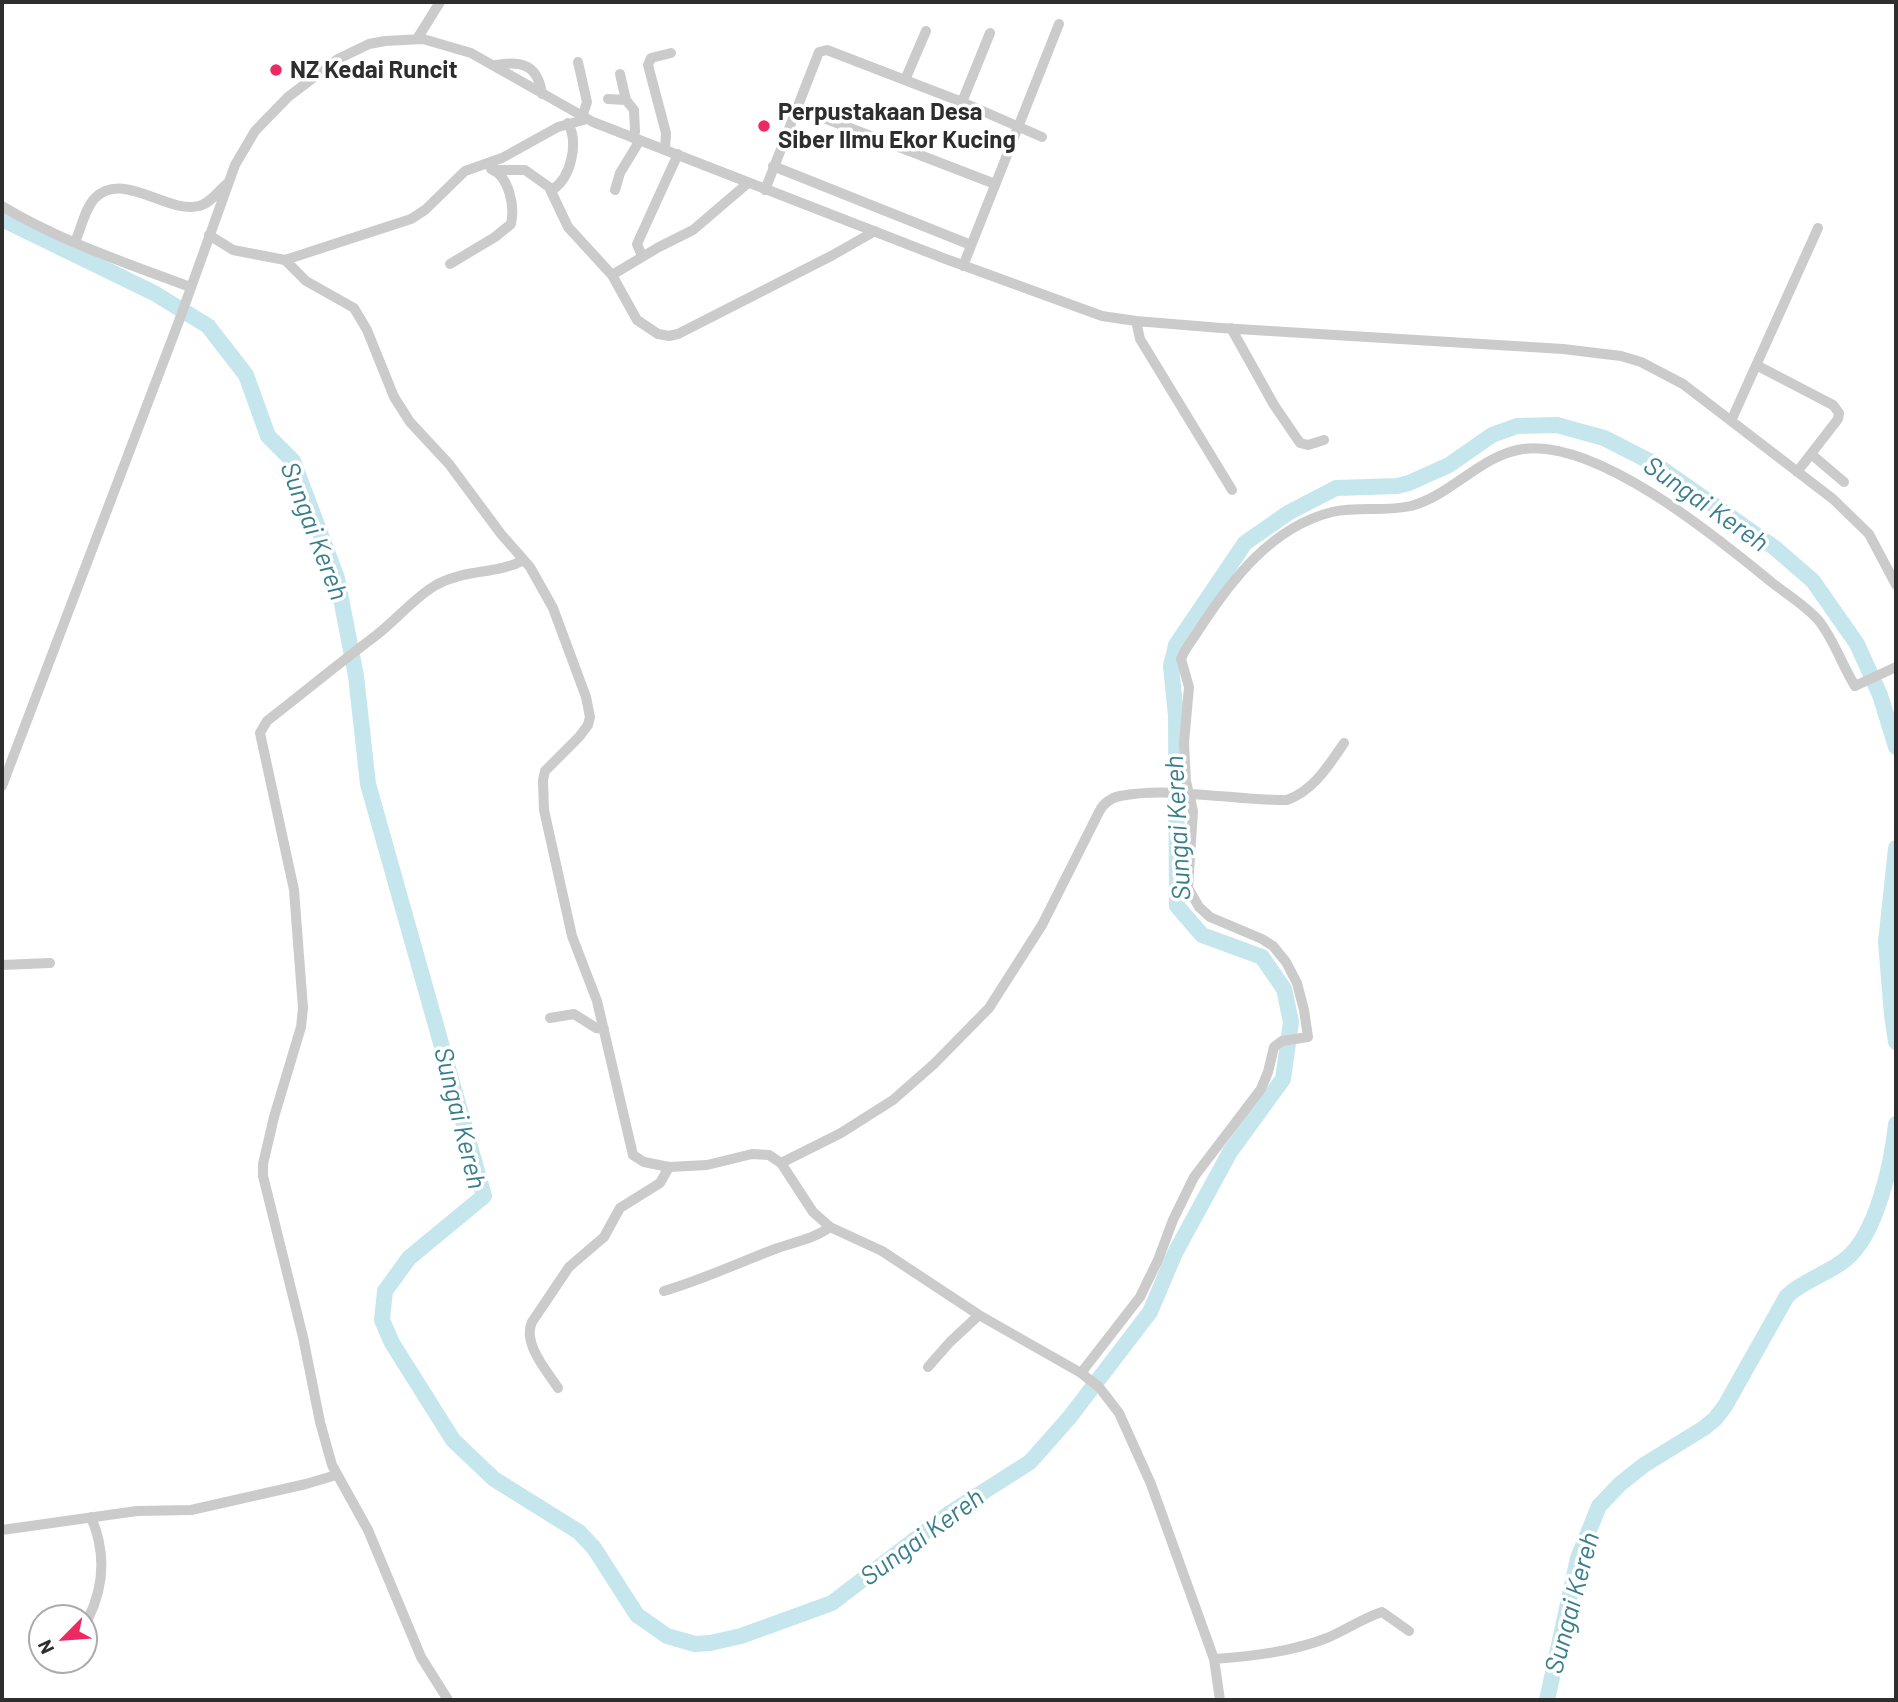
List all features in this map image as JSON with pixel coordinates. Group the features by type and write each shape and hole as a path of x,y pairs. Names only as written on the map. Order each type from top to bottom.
{"street":[{"path":"417,38 440,2"},
{"path":"963,266 1059,24"},
{"path":"905,80 926,30"},
{"path":"962,102 990,33"},
{"path":"2,786 235,165 255,131 288,97 317,73 369,44 417,38 471,52 585,118 636,139 963,266 1102,316 1231,328 1508,345 1621,356 1648,365 1669,376 1824,491 1866,529 1896,584"},
{"path":"765,190 818,55 827,50 962,102 1042,137"},
{"path":"665,149 666,134 648,65 651,58 671,53"},
{"path":"578,62 587,102 585,118"},
{"path":"615,190 636,139 634,110 626,100 620,74"},
{"path":"608,99 626,100"},
{"path":"798,107 995,184"},
{"path":"209,235 233,250 285,260 411,219 425,210 465,171 502,158 568,123 585,118"},
{"path":"552,190 560,183 571,159 572,141 568,123"},
{"path":"642,256 637,244 678,155"},
{"path":"773,166 971,244"},
{"path":"478,167 525,170 552,190 568,227 611,275 637,320 658,334 673,336 875,231"},
{"path":"450,264 511,224 508,190 502,176 495,170"},
{"path":"75,242 94,198 106,191 131,189 167,202 194,207 209,201 228,183"},
{"path":"611,275 699,226 748,183"},
{"path":"2,206 33,224 190,287"},
{"path":"1731,421 1818,228"},
{"path":"285,260 306,281 345,302 357,312 389,387 410,422 462,479 540,581 553,608 590,713 585,730 545,771 542,792 549,838 572,936 592,986 604,1029 633,1155 644,1162 668,1167 707,1165 761,1154 769,1155 781,1163 813,1212 830,1227 882,1251 979,1315 1085,1376 1099,1387 1119,1413 1137,1450 1214,1659 1220,1700"},
{"path":"1136,321 1140,339 1232,490"},
{"path":"1231,328 1274,405 1300,443 1308,445 1324,440"},
{"path":"1758,366 1837,409 1839,419 1797,472"},
{"path":"1180,793 1185,780 1184,743 1189,687 1181,656 1218,601 1246,566 1280,537 1317,518 1348,510 1410,506 1439,495 1503,455 1525,449 1549,449 1605,467 1630,479 1676,510 1808,611 1820,623 1855,685 1896,667"},
{"path":"1811,454 1844,482"},
{"path":"448,1700 421,1657 368,1530 336,1475 326,1445 303,1337 263,1176 271,1129 301,1027 303,1008 294,890 260,733 267,721 354,650 376,636 414,600 438,584 465,573 505,568 524,560"},
{"path":"781,1163 841,1133 893,1100 934,1064 989,1008 1042,925 1103,804 1118,796 1180,793 1270,800 1291,799 1304,792 1322,775 1344,743"},
{"path":"1085,1376 1140,1297 1195,1177 1261,1089 1272,1060 1272,1050 1282,1041 1308,1037 1297,983 1286,962 1273,946 1210,917 1192,896 1188,888 1188,872 1193,811 1180,793"},
{"path":"2,965 50,963"},
{"path":"550,1018 574,1013 596,1028 604,1029"},
{"path":"558,1388 531,1341 529,1328 569,1267 604,1237 620,1208 660,1183 668,1167"},
{"path":"664,1291 815,1236 830,1227"},
{"path":"928,1367 979,1315"},
{"path":"2,1530 137,1511 191,1510 336,1475"},
{"path":"91,1517 100,1545 102,1569 94,1604"},
{"path":"1214,1659 1295,1648 1325,1639 1382,1612 1409,1631"}],"waterway":[{"name":"Sungai Kereh","path":"2,219 154,293 208,326 246,375 268,436 293,461 337,578 356,676 368,784 484,1196 409,1258 385,1291 382,1320 392,1343 453,1440 494,1479 579,1532 594,1548 637,1615 667,1636 695,1644 741,1636 832,1603 947,1515 1030,1462 1069,1418 1150,1312 1175,1253 1230,1152 1283,1079 1291,1022 1284,989 1262,957 1202,935 1177,906 1176,716 1171,666 1176,645 1245,543 1288,513 1336,488 1397,486 1409,483 1449,465 1492,435 1517,426 1557,425 1604,438 1655,464 1775,548 1813,581 1857,644 1880,695 1896,747"},
{"name":"Sungai Kereh","path":"1896,848 1886,942 1896,1042"},
{"name":"Sungai Kereh","path":"1547,1700 1578,1558 1599,1506 1620,1484 1644,1465 1715,1419 1787,1296 1839,1264 1857,1248 1874,1215 1887,1177 1896,1124"}],"place":[{"name":"NZ Kedai Runcit","path":"276,70"},
{"name":"Perpustakaan Desa Siber Ilmu Ekor Kucing","path":"764,126"}]}
